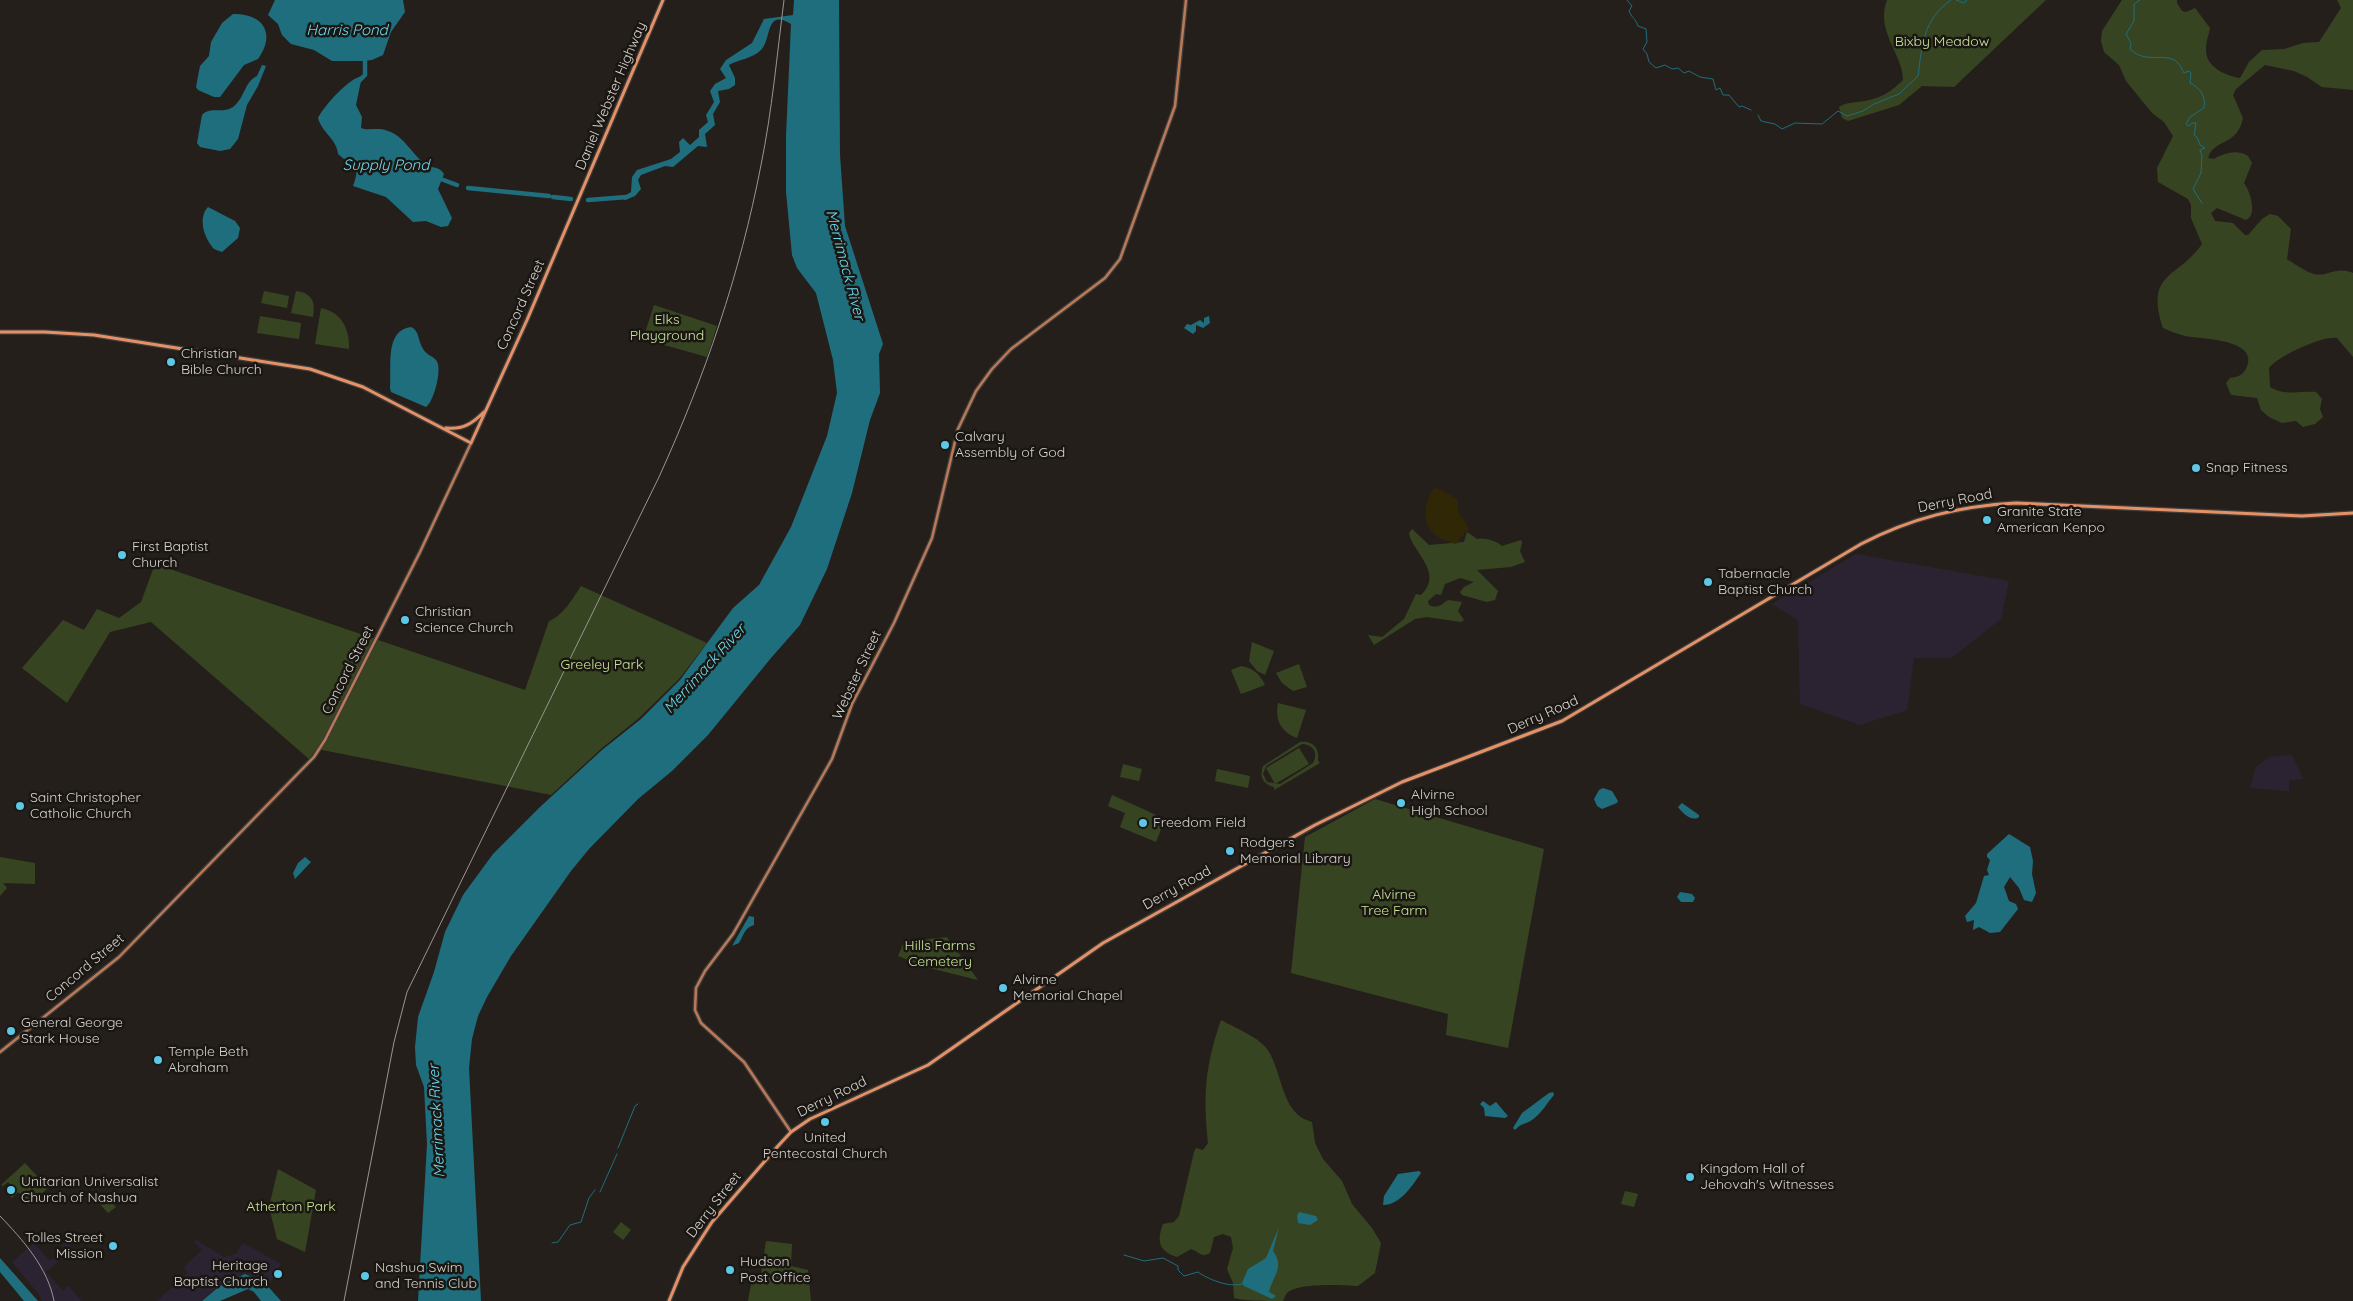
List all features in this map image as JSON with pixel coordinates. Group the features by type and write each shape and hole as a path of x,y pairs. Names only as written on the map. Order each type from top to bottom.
{"main road":[{"name":"Daniel Webster Highway","path":"579,199 663,0"},
{"name":"Webster Street","path":"791,1132 744,1062 705,1027 695,1010 694,997 701,978 733,934 832,759 852,704 924,558 936,522 958,429 969,403 988,374 1019,342 1105,278 1120,259 1175,106 1186,0"},
{"name":"Concord Street","path":"0,1052 119,957 314,757 325,740 404,584 471,443 579,199"},
{"path":"0,332 94,335 294,365 353,383 471,443"},
{"path":"441,427 464,427 475,421 486,409"},
{"name":"Derry Road","path":"791,1132 831,1107 928,1065 1103,943 1315,825 1405,781 1562,721 1861,544 1911,521 1968,507 2016,503 2302,516 2353,513"},
{"name":"Derry Street","path":"670,1301 683,1267 708,1228 742,1186 791,1132"}],"shaded area":[{"path":"1856,554 2009,581 2001,619 1951,658 1914,658 1907,710 1860,725 1800,704 1798,620 1772,604"},
{"path":"2292,755 2303,779 2289,780 2289,791 2250,788 2256,767 2269,757"},
{"path":"65,1240 75,1251 66,1261 63,1257 46,1272 63,1291 69,1286 81,1301 42,1301 38,1293 12,1262 34,1243 50,1261 65,1248 62,1246"},
{"path":"196,1240 224,1257 236,1254 243,1243 281,1264 269,1285 245,1273 220,1285 201,1301 157,1301 188,1273 184,1267 202,1250 194,1242"}],"green space":[{"name":"Bixby Meadow","path":"1887,0 2046,0 1954,87 1922,86 1899,105 1848,121 1842,118 1839,107 1879,97 1892,90 1903,80 1902,70 1884,22"},
{"path":"2122,0 2177,0 2182,11 2186,12 2195,8 2210,28 2206,48 2212,65 2228,75 2240,78 2249,62 2262,50 2284,49 2303,43 2319,42 2341,8 2337,0 2353,0 2353,90 2322,87 2294,71 2265,65 2236,89 2233,95 2243,118 2240,127 2231,138 2215,147 2208,158 2214,159 2235,152 2248,156 2252,163 2244,183 2249,191 2252,203 2250,217 2246,220 2217,208 2211,213 2215,221 2233,223 2245,235 2248,235 2262,219 2270,214 2278,216 2291,229 2287,259 2311,273 2322,274 2341,270 2353,273 2353,357 2337,338 2330,338 2301,347 2281,358 2269,368 2270,387 2275,390 2316,392 2322,399 2320,409 2323,417 2315,424 2303,427 2296,421 2282,423 2269,417 2261,410 2257,398 2231,395 2226,383 2230,378 2237,377 2246,369 2249,359 2245,351 2226,342 2185,336 2163,328 2158,296 2161,286 2202,244 2191,218 2191,205 2188,199 2158,182 2157,168 2173,136 2164,122 2152,113 2126,81 2119,65 2104,52 2101,41 2102,31"},
{"path":"264,291 289,296 287,308 261,303"},
{"path":"296,291 306,294 312,299 314,307 313,317 291,313"},
{"name":"Elks Playground","path":"654,305 717,326 707,357 643,339"},
{"path":"321,308 334,313 343,323 348,335 349,349 315,344"},
{"path":"260,316 301,323 299,339 257,333"},
{"path":"1412,529 1429,545 1464,542 1467,532 1477,539 1490,540 1502,546 1521,540 1520,551 1525,562 1511,567 1477,570 1498,591 1495,600 1487,602 1462,595 1460,592 1464,587 1474,582 1460,578 1445,584 1441,595 1436,594 1428,601 1429,605 1434,607 1448,600 1462,602 1458,611 1464,620 1461,622 1427,617 1415,619 1374,645 1368,635 1382,637 1404,619 1416,594 1421,595 1430,579 1429,571 1411,540 1409,533"},
{"name":"Greeley Park","path":"155,564 525,690 549,621 563,611 581,586 707,643 679,679 639,718 602,748 551,795 317,749 309,759 151,622 110,632 67,703 22,668 63,620 84,630 97,609 119,618 141,602"},
{"path":"1252,642 1274,651 1265,675 1257,671 1249,661"},
{"path":"1299,664 1307,687 1293,691 1282,683 1276,673"},
{"path":"1241,666 1256,672 1265,685 1241,694 1231,670"},
{"path":"1278,703 1306,710 1297,738 1286,732 1280,724 1277,715"},
{"path":"1300,742 1308,742 1314,746 1318,752 1318,761 1320,763 1274,790 1274,787 1263,780 1261,774 1263,766","holes":["1302,744 1306,744 1314,750 1315,759 1313,763 1280,784 1267,782 1263,774 1266,766"]},
{"path":"1299,748 1309,764 1275,784 1266,768"},
{"path":"1123,764 1142,769 1139,781 1120,777"},
{"path":"1217,769 1250,776 1248,788 1215,781"},
{"name":"Freedom Field","path":"1112,795 1165,819 1156,842 1120,827 1125,813 1108,806"},
{"name":"Alvirne Tree Farm","path":"1375,799 1544,849 1508,1048 1446,1035 1448,1014 1291,973 1305,837"},
{"path":"0,857 35,863 35,884 3,883 7,888 0,896"},
{"name":"Hills Farms Cemetery","path":"947,937 978,980 925,967 898,956 904,942"},
{"path":"1221,1020 1252,1036 1267,1049 1288,1101 1302,1117 1312,1122 1315,1143 1323,1159 1342,1181 1352,1204 1372,1228 1381,1243 1375,1273 1358,1286 1320,1285 1299,1288 1291,1290 1286,1294 1283,1301 1234,1298 1233,1283 1227,1269 1233,1248 1231,1237 1223,1234 1214,1237 1210,1253 1204,1255 1191,1249 1177,1257 1166,1252 1163,1248 1160,1235 1163,1224 1174,1222 1179,1216 1194,1152 1196,1148 1203,1150 1208,1143 1207,1081 1212,1052"},
{"path":"25,1163 48,1188 29,1205 18,1192 12,1198 10,1196 15,1189 8,1182 3,1186 1,1185"},
{"name":"Atherton Park","path":"278,1169 316,1190 305,1252 277,1239 269,1207"},
{"path":"1625,1191 1638,1194 1634,1207 1621,1204"},
{"path":"104,1194 116,1207 108,1213 97,1201"},
{"path":"621,1222 631,1230 623,1240 613,1232"},
{"path":"766,1241 792,1244 791,1266 808,1270 811,1301 748,1301 752,1279 760,1280"}],"sand":[{"path":"1434,488 1442,490 1458,500 1460,514 1469,528 1456,544 1445,541 1437,536 1427,523 1426,507"}],"water":[{"name":"Harris Pond","path":"275,0 403,0 405,12 391,32 383,55 372,60 332,61 314,50 291,44 282,35 278,24 268,15"},
{"name":"Merrimack River","path":"794,0 839,0 840,155 845,226 883,344 879,354 880,393 870,420 852,493 827,569 800,625 708,735 672,771 638,799 589,849 571,871 511,956 487,997 478,1016 472,1039 469,1068 481,1301 418,1301 427,1144 424,1087 416,1065 415,1047 418,1017 434,972 445,932 463,895 493,854 540,807 602,750 641,719 680,680 733,608 759,585 791,527 827,436 837,393 833,360 816,293 797,268 792,255 786,192 786,136 791,24 783,20 773,22 761,50 754,55 729,65 735,78 735,85 729,89 718,91 720,102 713,114 715,125 705,134 707,147 698,146 673,167 665,166 641,175 638,180 641,189 635,196 625,200 621,198 631,192 632,177 637,170 671,159 680,152 679,142 683,138 690,145 699,137 699,130 708,122 706,115 714,102 710,91 715,84 726,78 720,69 726,60 752,43 764,19 793,15"},
{"path":"233,14 252,17 264,26 266,41 264,50 258,59 244,65 220,97 214,97 198,90 196,87 200,66 209,56 211,42 222,23"},
{"path":"262,65 266,66 258,86 247,105 238,139 230,149 220,151 200,147 197,143 202,115 205,112 225,110 233,107 240,99 249,82 257,76"},
{"name":"Supply Pond","path":"362,76 356,105 362,117 361,128 385,130 394,134 427,165 442,171 444,174 438,189 452,218 448,226 441,227 426,221 413,222 386,197 353,186 356,169 338,154 335,144 318,118 337,93 350,82"},
{"path":"208,207 235,221 240,228 238,238 222,252 214,249 205,234 203,217"},
{"path":"1209,316 1210,323 1203,328 1196,325 1196,331 1193,334 1184,328 1187,324 1191,325 1200,320 1204,323 1204,318"},
{"path":"411,327 417,333 424,350 438,364 437,384 432,399 426,407 391,392 390,388 390,361 393,342 402,330"},
{"path":"1603,788 1612,791 1618,801 1602,809 1597,806 1594,799 1599,790"},
{"path":"1682,803 1699,815 1699,817 1693,819 1685,815 1678,807"},
{"path":"2009,834 2030,847 2033,861 2032,874 2036,893 2032,902 2024,900 2019,888 2010,877 2004,887 2009,901 2016,904 2018,909 2000,932 1990,933 1979,927 1973,930 1974,920 1967,922 1965,916 1976,903 1984,876 1989,875 1987,870 1990,860 1987,854"},
{"path":"305,857 311,862 295,879 293,873 298,863"},
{"path":"1680,892 1692,894 1695,898 1693,902 1681,902 1677,897"},
{"path":"749,916 754,917 754,925 746,930 739,943 732,946"},
{"path":"1553,1092 1554,1095 1536,1117 1515,1130 1513,1128 1522,1113"},
{"path":"1483,1101 1490,1106 1496,1102 1508,1116 1505,1118 1485,1116 1484,1108 1480,1104"},
{"path":"1419,1171 1421,1173 1405,1194 1395,1202 1383,1205 1384,1196 1398,1174"},
{"path":"1299,1212 1316,1216 1318,1220 1310,1225 1298,1223 1297,1216"},
{"path":"1279,1227 1273,1251 1278,1267 1269,1292 1276,1296 1272,1299 1244,1286 1242,1283 1248,1269 1266,1258"},
{"path":"0,1258 38,1301 24,1301 0,1272"},
{"path":"245,1274 264,1282 281,1301 261,1301 254,1292 248,1289 220,1301 202,1301 221,1285"}],"waterway":[{"path":"1627,0 1632,6 1629,11 1638,26 1646,29 1647,42 1643,49 1647,54 1649,62 1656,68 1665,65 1672,69 1678,68 1684,73 1689,71 1700,77 1713,79 1716,90 1720,88 1723,95 1729,95 1739,107 1742,106 1751,110"},
{"path":"1758,115 1761,121 1775,124 1782,129 1795,123 1822,124 1838,111 1847,116 1863,111 1874,104 1899,94 1918,76 1925,34 1929,24 1942,7 1951,0"},
{"path":"1956,0 1964,3 1967,0"},
{"path":"2140,0 2134,4 2134,21 2126,34 2131,43 2130,49 2136,54 2143,56 2173,60 2179,64 2184,73 2189,71 2191,73 2190,83 2197,87 2203,96 2204,108 2190,117 2186,124 2189,126 2192,123 2196,123 2194,135 2197,137 2200,145 2205,148 2200,150 2202,156 2201,173 2193,189 2202,203"},
{"path":"358,82 365,75 365,55"},
{"path":"438,178 457,185"},
{"path":"468,188 549,196"},
{"path":"553,197 571,199"},
{"path":"588,200 627,197"},
{"path":"618,1148 635,1106 638,1104"},
{"path":"600,1192 617,1154"},
{"path":"552,1243 558,1242 570,1225 581,1222 589,1198 595,1190"},
{"path":"1124,1255 1144,1261 1163,1258 1178,1266 1178,1270 1184,1276 1198,1272 1219,1282 1231,1285 1242,1284"}],"railway":[{"path":"344,1301 394,1042 407,992 659,477 706,363 743,246 761,165 784,0"},
{"path":"0,1216 26,1245 40,1266 51,1289 54,1301"}],"place":[{"name":"Christian Bible Church","path":"171,362"},
{"name":"Calvary Assembly of God","path":"945,445"},
{"name":"Snap Fitness","path":"2196,468"},
{"name":"Granite State American Kenpo","path":"1987,520"},
{"name":"First Baptist Church","path":"122,555"},
{"name":"Tabernacle Baptist Church","path":"1708,582"},
{"name":"Christian Science Church","path":"405,620"},
{"name":"Alvirne High School","path":"1401,803"},
{"name":"Saint Christopher Catholic Church","path":"20,806"},
{"name":"Freedom Field","path":"1143,823"},
{"name":"Rodgers Memorial Library","path":"1230,851"},
{"name":"Alvirne Memorial Chapel","path":"1003,988"},
{"name":"General George Stark House","path":"11,1031"},
{"name":"Temple Beth Abraham","path":"158,1060"},
{"name":"United Pentecostal Church","path":"825,1122"},
{"name":"Kingdom Hall of Jehovah's Witnesses","path":"1690,1177"},
{"name":"Unitarian Universalist Church of Nashua","path":"11,1190"},
{"name":"Tolles Street Mission","path":"113,1246"},
{"name":"Hudson Post Office","path":"730,1270"},
{"name":"Heritage Baptist Church","path":"278,1274"},
{"name":"Nashua Swim and Tennis Club","path":"365,1276"}]}
